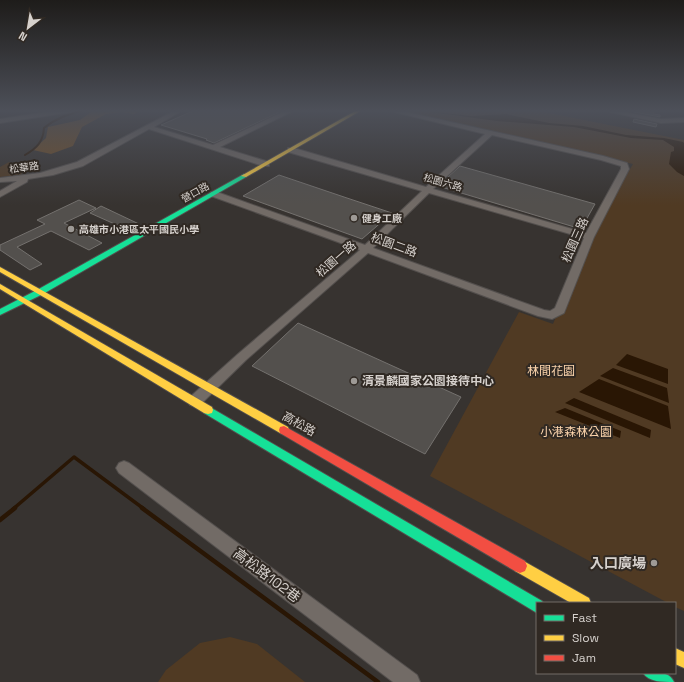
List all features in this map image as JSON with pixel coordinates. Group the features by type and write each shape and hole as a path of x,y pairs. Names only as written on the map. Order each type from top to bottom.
{"street":[{"name":"松華路","path":"0,180 28,177 68,168 80,164 121,142"},
{"path":"194,142 266,164"},
{"path":"213,148 226,142"},
{"name":"營口路","path":"0,312 24,301 305,142"},
{"name":"松園一路","path":"195,402 242,357 367,249 428,189 480,142"},
{"name":"松園三路","path":"529,142 609,160 624,165 624,169 590,237 560,310 552,315 542,313"},
{"name":"松園六路","path":"291,150 590,237"},
{"path":"0,194 28,177"},
{"name":"松園二路","path":"214,194 542,313"},
{"name":"高松路","path":"0,269 304,441 582,602"},
{"path":"0,286 536,605"},
{"name":"高松路102巷","path":"124,468 410,682"},
{"path":"653,674 666,682"}],"green space":[{"name":"小港森林公園","path":"533,142 684,142 684,611 676,607 676,602 666,602 430,476 519,312 553,324 589,237 633,164"},
{"path":"9,162 23,175 0,177 0,167"},
{"path":"230,637 257,644 305,682 158,682 166,670 200,643"}],"shaded area":[{"path":"42,142 75,142 73,146 51,154 33,150"},
{"path":"666,142 684,143 684,176 677,172 669,164 671,152 674,151 674,147"},
{"path":"627,354 668,369 668,384 616,365"},
{"path":"613,368 667,388 669,403 600,376"},
{"path":"599,379 668,406 671,429 579,392"},
{"path":"574,398 651,430 650,438 565,403"},
{"path":"565,408 621,431 620,438 555,412"}],"building":[{"path":"460,166 595,204 581,229 438,186"},
{"path":"279,175 392,213 362,239 243,196"},
{"path":"79,200 96,208 64,223 102,243 89,250 51,231 17,247 42,264 30,270 0,250 0,245 45,224 37,220"},
{"path":"101,206 139,224 128,230 90,213"},
{"name":"清景麟國家公園接待中心","path":"298,323 461,397 425,454 252,366"}],"waterway":[{"path":"25,155 33,150 40,142"},
{"path":"13,509 74,457 144,509"},
{"path":"0,520 15,508"},
{"path":"142,508 378,682"}],"traffic: fast":[{"path":"0,312 40,292 244,176"},
{"path":"208,410 536,605"},
{"path":"653,674 666,682"}],"traffic: slow":[{"path":"244,176 304,142"},
{"path":"0,269 284,430"},
{"path":"0,286 208,410"},
{"path":"520,566 582,602"},
{"path":"676,656 684,661"}],"traffic: jam":[{"path":"284,430 520,566"}],"place":[{"name":"健身工廠","path":"354,218"},
{"name":"高雄市小港區太平國民小學","path":"71,229"},
{"name":"清景麟國家公園接待中心","path":"354,381"},
{"name":"入口廣場","path":"654,563"}],"park label":[{"name":"林間花園","path":"551,371"}]}
